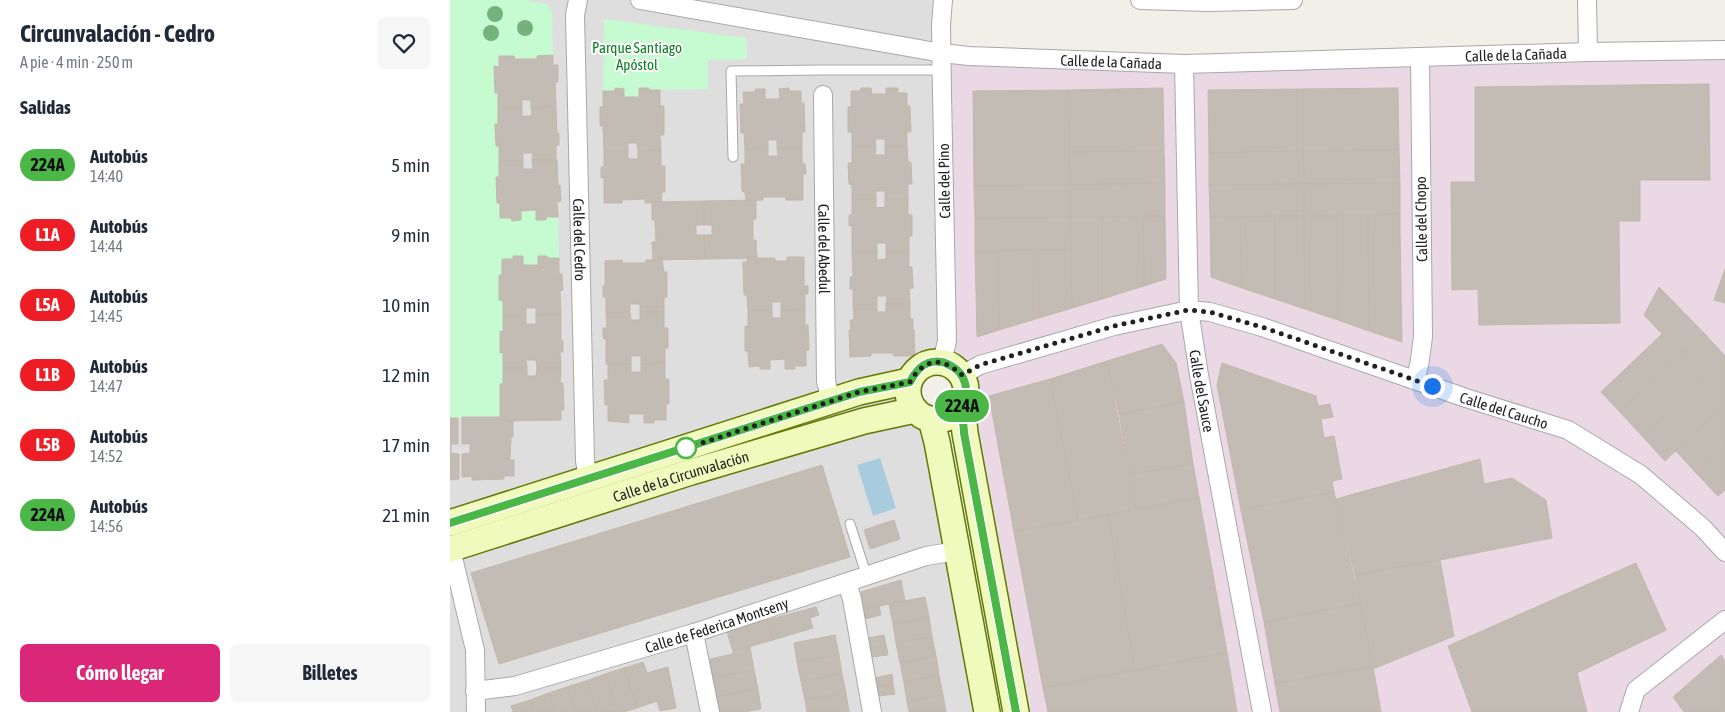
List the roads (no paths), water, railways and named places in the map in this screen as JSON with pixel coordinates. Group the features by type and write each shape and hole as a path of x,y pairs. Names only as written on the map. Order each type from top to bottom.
{"street":[{"name":"Calle del Cedro","path":"578,0 575,25 584,441 588,478"},
{"name":"Calle de la Cañada","path":"640,0 942,62 968,56 1184,64 1588,52 1725,50"},
{"name":"Calle del Pino","path":"943,0 942,62 947,341 952,369"},
{"path":"1140,0 1208,2 1294,0"},
{"name":"Calle de la Cañada","path":"1587,0 1588,52"},
{"name":"Calle del Chopo","path":"1415,380 1423,336 1420,58"},
{"name":"Calle del Sauce","path":"1184,64 1188,310 1262,712"},
{"name":"Calle del Abedul","path":"823,95 826,381 831,401"},
{"name":"Calle del Caucho","path":"952,369 980,365 1104,329 1188,310 1210,312 1262,327 1568,430 1642,476 1702,528 1725,552"},
{"path":"987,712 937,442 923,415 908,397 910,382 917,370 929,363 952,369 966,384 966,394 962,406 964,433 1016,712"},
{"name":"Calle de la Circunvalación","path":"450,523 859,392 910,382"},
{"path":"923,415 943,420 954,415 962,406"},
{"name":"Calle de la Circunvalación","path":"450,549 691,472 864,421 923,415"},
{"path":"450,549 475,650 476,712"},
{"name":"Calle de Federica Montseny","path":"475,691 515,686 694,633 926,556 957,550"},
{"path":"847,583 852,599 872,712"},
{"path":"1629,712 1636,690 1725,620"},
{"path":"694,633 710,712"}],"lane":[{"path":"733,157 731,71 822,70 942,62"},
{"path":"850,524 867,577"}],"water":[{"path":"880,458 896,508 873,516 857,465"}],"park label":[{"name":"Parque Santiago Apóstol","path":"637,56"}]}
